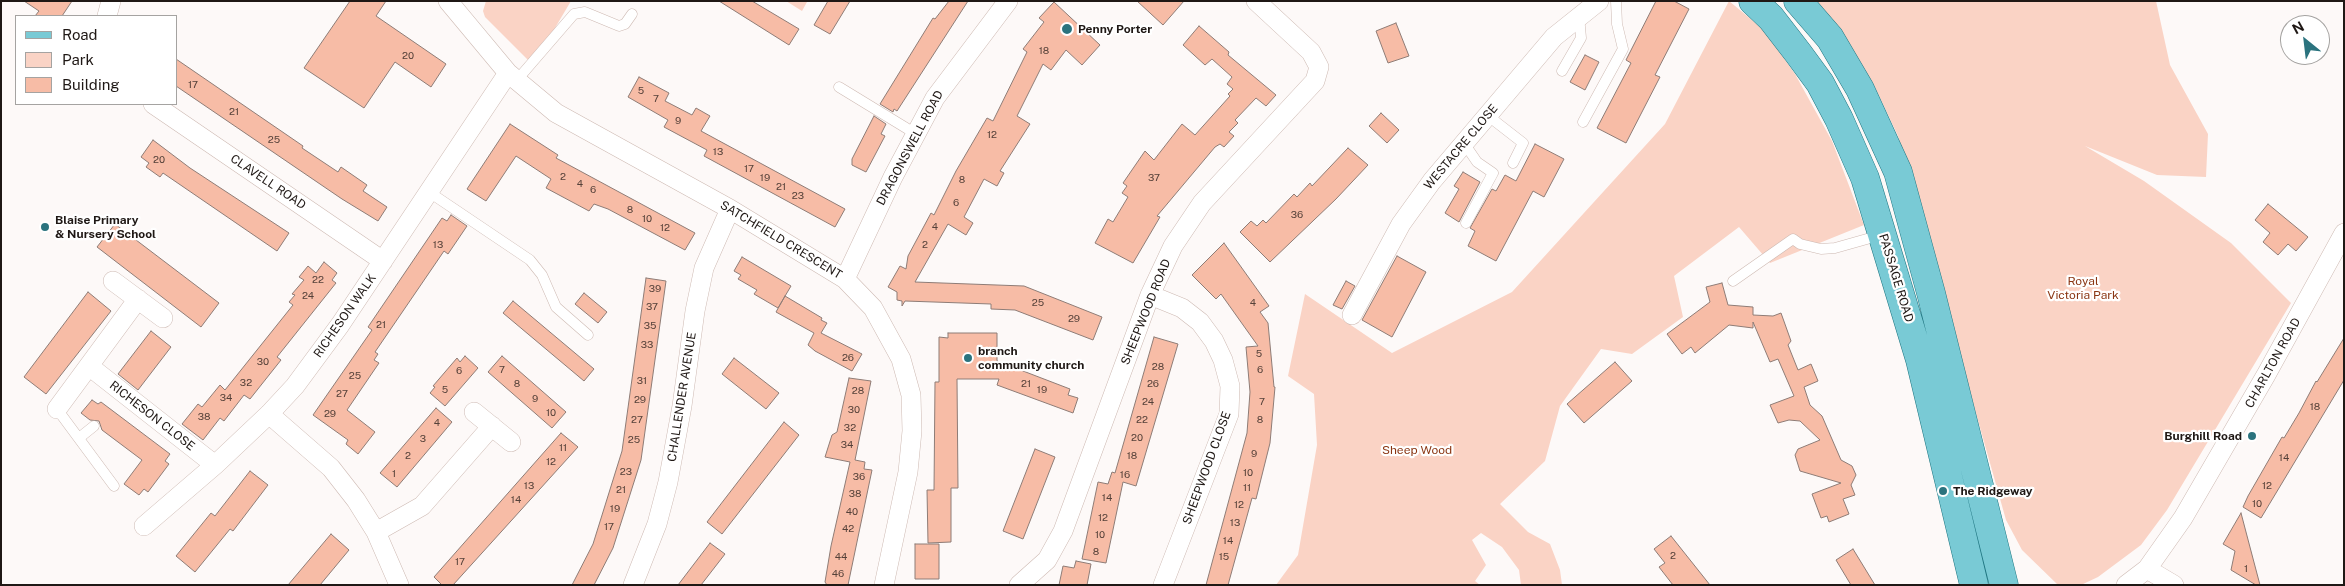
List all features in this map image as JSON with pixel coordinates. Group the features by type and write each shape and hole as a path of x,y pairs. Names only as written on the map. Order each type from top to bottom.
{"main road":[{"name":"PASSAGE ROAD","path":"1753,1 1798,52 1820,84 1840,119 1865,178 1920,360 1974,585"},
{"path":"1798,1 1830,38 1860,89 1898,172 1932,293 2004,585"}],"street":[{"path":"107,15 111,1"},
{"name":"DRAGONSWELL ROAD","path":"845,279 935,98 1008,1"},
{"name":"SHEEPWOOD ROAD","path":"1020,585 1047,560 1063,531 1150,295 1173,246 1202,203 1315,81 1319,67 1311,52 1256,1"},
{"name":"WESTACRE CLOSE","path":"1352,316 1401,224 1432,181 1554,36 1599,1"},
{"name":"SATCHFIELD CRESCENT","path":"456,4 512,77 556,113 730,209 845,279 868,302 886,329 901,359 910,396 912,431 908,472 884,585"},
{"name":"RICHESON WALK","path":"144,526 215,465 296,386 429,192 512,77"},
{"name":"CLAVELL ROAD","path":"155,105 383,261"},
{"name":"CHALLENDER AVENUE","path":"633,585 657,524 668,482 682,406 695,311 704,268 730,209"},
{"name":"CHARLTON ROAD","path":"2126,585 2147,569 2159,555 2193,501 2266,375 2344,233"},
{"path":"113,281 163,318"},
{"name":"SHEEPWOOD CLOSE","path":"1150,295 1182,308 1200,322 1223,360 1230,386 1229,414 1163,585"},
{"path":"57,409 138,300"},
{"name":"RICHESON CLOSE","path":"89,366 215,465"},
{"path":"474,412 511,442"},
{"path":"269,414 331,468 356,500 376,532 398,584"},
{"path":"376,532 422,506 492,426"},
{"path":"2147,569 2174,585"}],"lane":[{"path":"1583,122 1623,49 1617,24 1616,1"},
{"path":"512,77 574,14 585,12 619,26 625,24 632,14"},
{"path":"1562,71 1582,38 1579,16"},
{"path":"839,87 916,134"},
{"path":"1488,115 1524,143 1513,163"},
{"path":"1464,143 1477,162 1493,173 1466,223"},
{"path":"429,192 530,260 542,275 556,306 588,335"},
{"path":"1733,281 1793,239 1809,247 1835,248 1883,234"},
{"path":"57,409 114,486"},
{"path":"79,438 94,426"}],"green space":[{"path":"486,1 571,1 533,65 485,17 483,11"},
{"path":"786,1 807,1 807,2 802,11"},
{"name":"Sheep Wood","path":"1729,1 1764,30 1795,74 1832,141 1864,225 1770,263 1739,227 1674,276 1683,317 1632,354 1601,349 1560,406 1545,461 1500,504 1528,532 1550,544 1560,570 1562,585 1521,585 1519,570 1502,547 1481,533 1472,540 1486,565 1475,581 1480,585 1276,585 1298,555 1317,445 1314,394 1288,376 1305,294 1392,353 1512,292 1665,124"},
{"name":"Royal Victoria Park","path":"1817,1 2156,1 2170,65 2208,134 2206,177 2157,175 2085,146 2144,181 2231,243 2291,303 2167,510 2141,545 2098,577 2081,585 2058,585 2022,550 2006,520 1898,136 1873,83"}],"building":[{"path":"24,1 72,1 63,15 36,15 39,11"},
{"path":"350,1 386,1 376,16 446,64 431,87 395,62 364,108 304,68"},
{"path":"719,1 752,1 799,29 789,45"},
{"path":"828,1 850,1 830,34 814,25"},
{"path":"949,1 968,1 897,111 894,109 893,112 880,104 933,18 935,19"},
{"path":"1137,1 1184,1 1163,25"},
{"path":"1656,1 1674,1 1689,9 1655,75 1660,77 1626,143 1597,128 1631,63 1626,60"},
{"path":"1054,2 1100,45 1082,65 1066,50 1051,70 1043,64 1017,116 1030,124 1000,171 1004,173 997,186 984,179 964,217 973,223 966,235 948,224 915,282 1024,286 1102,317 1093,340 1015,310 991,309 991,304 905,301 902,306 902,301 897,300 897,292 888,287 900,266 906,269 908,256 931,213 934,215 956,171 987,118 993,121 1027,52 1023,49 1044,22 1039,18"},
{"path":"1396,23 1409,56 1388,63 1376,31"},
{"path":"1199,26 1229,52 1228,55 1276,95 1266,106 1256,98 1235,120 1238,123 1229,132 1234,136 1224,147 1220,144 1215,147 1157,216 1160,217 1133,263 1095,243 1108,219 1113,222 1128,197 1122,193 1127,186 1123,183 1145,151 1154,160 1182,124 1195,135 1230,96 1228,94 1233,89 1227,84 1232,77 1212,59 1205,65 1183,45"},
{"path":"1585,55 1599,62 1585,90 1570,82"},
{"path":"178,60 338,172 341,167 367,185 363,191 387,207 378,221 342,199 178,87"},
{"path":"639,77 669,93 665,101 692,115 696,108 710,116 701,131 845,209 835,227 704,156 707,150 664,127 668,120 628,97"},
{"path":"1381,113 1399,130 1387,143 1369,126"},
{"path":"874,116 886,124 881,134 885,136 866,172 852,165 852,159"},
{"path":"510,124 558,155 556,158 695,233 685,250 608,209 594,204 589,211 546,188 551,179 516,156 486,201 467,189"},
{"path":"153,140 190,168 289,233 277,251 163,173 160,177 146,167 149,163 141,157"},
{"path":"1535,144 1564,159 1544,197 1533,191 1496,261 1468,246 1475,231 1470,228 1492,189 1496,191 1505,175 1516,181"},
{"path":"1348,148 1368,165 1336,199 1270,262 1240,232 1251,221 1257,226 1263,220 1266,223 1294,194 1297,197 1310,183 1312,186"},
{"path":"1463,172 1480,182 1459,222 1445,213 1459,189 1454,186"},
{"path":"2268,204 2308,237 2296,251 2288,244 2278,255 2263,242 2270,233 2255,220"},
{"path":"451,215 467,226 448,254 444,251 375,352 378,354 374,360 379,363 347,410 375,432 358,454 346,444 348,440 313,415 372,330 368,327 442,218 447,221"},
{"path":"115,224 219,303 201,327 97,247"},
{"path":"1224,243 1269,306 1260,312 1268,323 1275,387 1270,443 1256,499 1252,498 1228,585 1206,585 1247,433 1250,392 1246,347 1258,346 1221,294 1216,299 1192,275"},
{"path":"1397,256 1426,272 1392,337 1362,320"},
{"path":"742,257 791,286 778,308 754,294 757,290 738,279 741,275 734,271"},
{"path":"324,262 337,273 332,280 336,283 277,357 281,360 250,399 244,395 224,421 220,418 203,440 182,424 198,404 202,407 220,385 225,390 293,305 289,302 295,295 292,294 304,280 299,277 308,266 316,273"},
{"path":"646,278 666,281 641,460 613,548 594,585 572,585 593,544 622,451"},
{"path":"1346,281 1355,286 1342,309 1333,305"},
{"path":"1722,283 1728,305 1753,307 1753,315 1773,316 1781,313 1791,341 1788,345 1798,370 1811,364 1818,381 1804,387 1810,405 1822,416 1841,460 1852,466 1856,475 1851,485 1855,495 1843,499 1849,514 1829,522 1827,516 1821,518 1812,494 1841,483 1800,471 1795,455 1798,449 1820,440 1800,421 1789,420 1778,423 1770,405 1794,396 1778,359 1770,362 1753,322 1753,328 1729,325 1695,353 1691,347 1682,354 1667,334 1710,302 1706,287"},
{"path":"88,292 111,311 46,394 24,377"},
{"path":"584,293 607,312 598,323 575,304"},
{"path":"785,296 822,318 821,320 827,323 821,333 862,354 852,371 815,351 808,345 814,333 776,312"},
{"path":"513,301 594,369 584,381 503,313"},
{"path":"151,331 171,347 138,390 118,374"},
{"path":"948,333 997,333 997,361 1070,389 1068,395 1078,398 1073,413 997,385 999,379 957,379 958,488 951,488 951,542 928,543 927,490 934,490 935,382 939,382 939,337 948,338"},
{"path":"1154,337 1178,344 1136,486 1123,482 1106,563 1082,559 1098,482 1108,484 1112,472 1115,473"},
{"path":"2344,338 2344,380 2261,518 2243,507 2248,496 2282,437 2284,438 2299,413 2316,381"},
{"path":"465,356 478,368 445,406 430,393 435,387 433,386 457,358 460,362"},
{"path":"502,356 566,412 552,428 488,372"},
{"path":"734,358 779,393 766,409 722,374"},
{"path":"1615,362 1632,381 1584,423 1567,404"},
{"path":"849,378 871,381 855,460 865,462 864,469 872,470 848,585 827,585 825,582 831,546 850,462 825,457 832,435 837,432"},
{"path":"92,400 98,404 101,402 170,454 165,461 169,464 148,492 144,489 139,495 124,484 142,460 102,430 99,421 90,420 81,413"},
{"path":"436,408 452,422 397,487 380,473"},
{"path":"784,422 799,435 722,534 707,522"},
{"path":"561,433 578,447 453,585 442,585 434,577"},
{"path":"1035,449 1055,457 1023,539 1003,531"},
{"path":"250,471 268,485 233,531 230,529 195,572 176,556 211,513 215,516"},
{"path":"2241,513 2260,585 2256,585 2231,570 2235,551 2223,544"},
{"path":"331,534 349,550 320,585 288,585"},
{"path":"1671,536 1710,585 1673,585 1659,567 1665,563 1654,549"},
{"path":"710,543 725,554 701,585 678,585"},
{"path":"915,544 939,544 939,579 915,579"},
{"path":"1853,549 1875,585 1851,585 1836,560"},
{"path":"1076,561 1091,564 1087,585 1059,585 1063,566 1074,568"}],"place":[{"name":"Penny Porter","path":"1067,29"},
{"name":"Blaise Primary & Nursery School","path":"45,227"},
{"name":"branch community church","path":"968,358"},
{"name":"Burghill Road","path":"2252,436"},
{"name":"The Ridgeway","path":"1943,491"}]}
